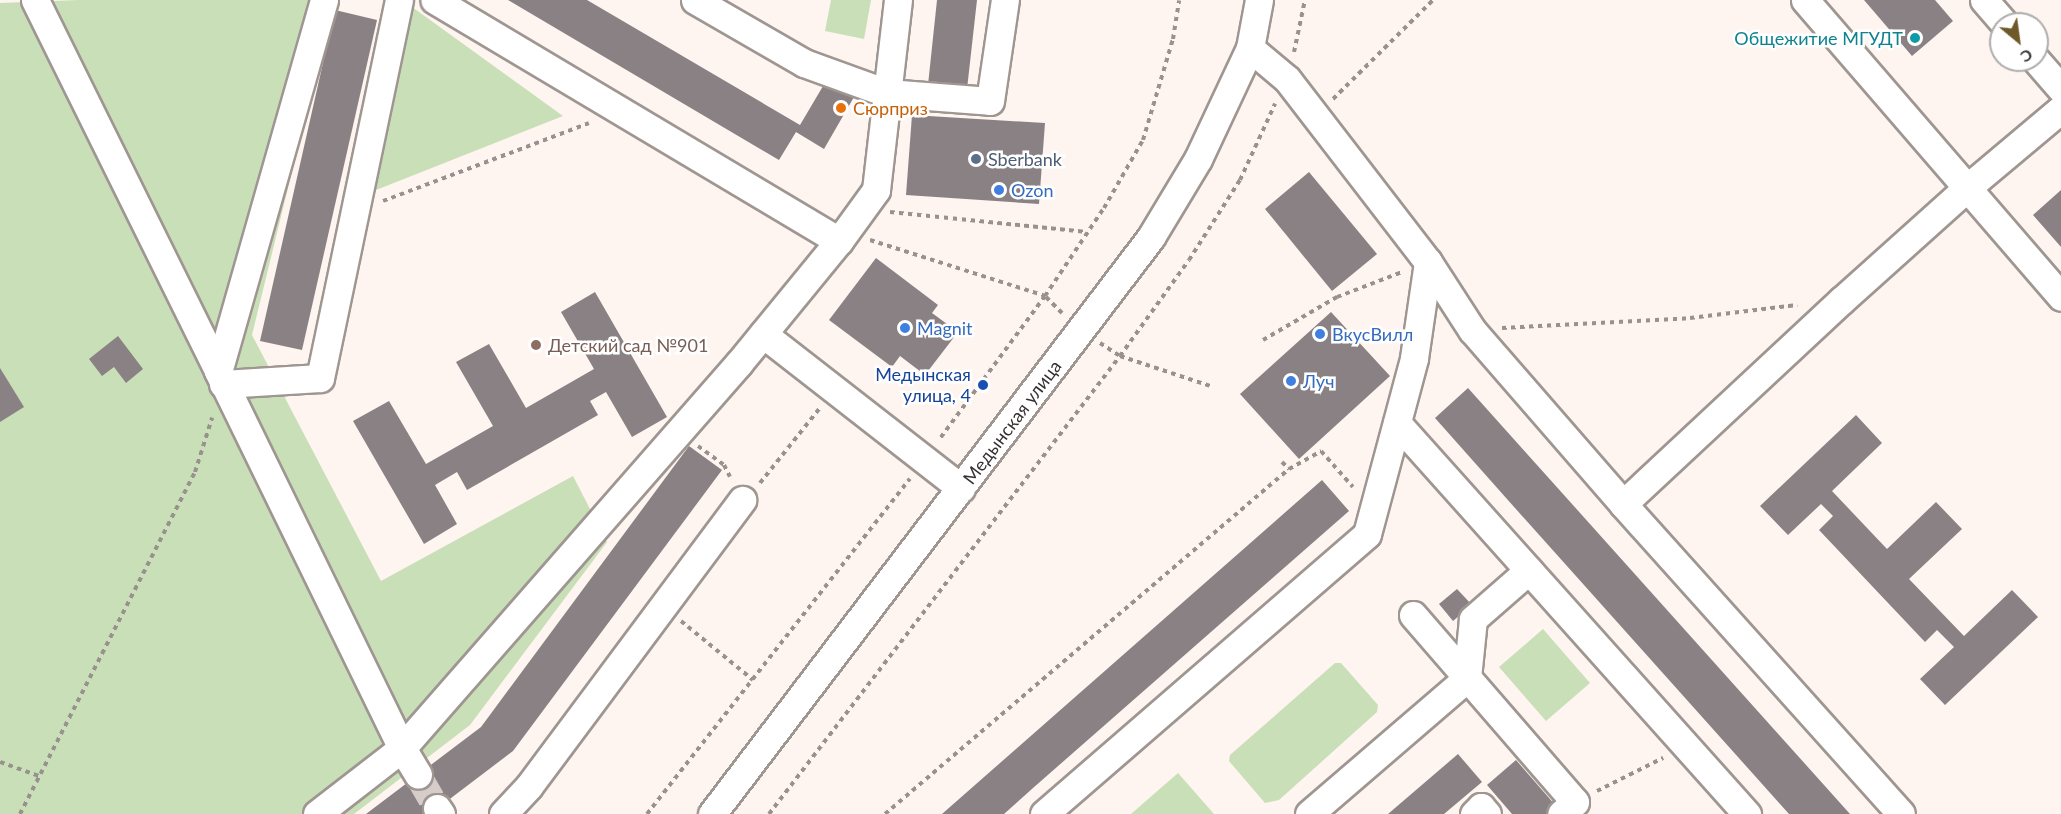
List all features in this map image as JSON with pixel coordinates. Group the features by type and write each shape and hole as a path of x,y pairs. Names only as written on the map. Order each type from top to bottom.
{"street":[{"path":"35,0 402,748 418,775"},
{"path":"220,378 324,0"},
{"path":"220,378 320,378 399,0"},
{"path":"434,0 620,111 842,237"},
{"path":"695,0 804,63 887,93 990,101 1005,0"},
{"path":"317,814 402,748 763,334 842,237 876,190 898,0"},
{"name":"Медынская улица","path":"712,814 962,488 1150,237 1198,159 1250,48 1259,0"},
{"path":"1805,0 2061,297"},
{"path":"1984,0 1994,12"},
{"path":"1250,48 1287,79 1428,262 1472,330 1623,504 1900,814"},
{"path":"2046,72 2061,89"},
{"path":"1623,504 1842,300 1967,188 2061,110"},
{"path":"1044,814 1367,534 1414,358 1428,262"},
{"path":"763,334 962,488"},
{"path":"1397,423 1747,814"},
{"path":"503,814 529,786 742,500"},
{"path":"1309,814 1467,678 1473,619 1529,570"},
{"path":"1413,615 1467,678 1568,808"},
{"path":"1473,814 1481,807 1487,814"}],"path":[{"path":"647,814 925,460 1045,296 1088,232 1143,140 1173,39 1179,0"},
{"path":"769,814 1120,356 1189,260 1240,180 1287,79 1305,0"},
{"path":"1316,117 1432,0"},
{"path":"354,212 620,111"},
{"path":"862,209 1088,232"},
{"path":"842,237 1045,296 1081,330"},
{"path":"1263,340 1337,297 1428,262"},
{"path":"1472,330 1690,318 1842,300"},
{"path":"1120,356 1213,387"},
{"path":"20,814 195,472 220,378"},
{"path":"766,476 834,390"},
{"path":"690,440 724,465 742,500"},
{"path":"885,814 1289,469 1321,451 1374,510"},
{"path":"1282,462 1289,469"},
{"path":"676,617 753,680"},
{"path":"1568,808 1687,746"},
{"path":"0,762 39,776"}],"green space":[{"path":"79,0 334,0 252,335 381,581 573,476 607,542 470,725 354,814 0,814 0,3"},
{"path":"831,0 871,0 864,39 825,31"},
{"path":"408,4 563,116 371,192"},
{"path":"1543,629 1590,683 1546,721 1499,667"},
{"path":"1335,663 1341,663 1378,705 1377,712 1279,800 1265,803 1229,761 1230,755"},
{"path":"1178,773 1214,814 1131,814"}],"building":[{"path":"508,0 587,0 800,125 826,81 854,97 824,149 796,132 779,160"},
{"path":"937,0 977,0 967,89 928,85"},
{"name":"Общежитие МГУДТ","path":"1864,0 1935,0 1953,21 1912,56"},
{"path":"335,10 377,20 302,350 260,341"},
{"name":"Sberbank","path":"912,115 1045,123 1039,204 906,195"},
{"path":"1309,172 1377,254 1332,291 1265,209"},
{"path":"2061,190 2061,247 2033,215"},
{"path":"876,258 938,305 932,313 958,332 925,375 900,356 892,367 829,320"},
{"path":"595,292 667,417 632,437 606,392 590,401 598,415 467,490 457,472 435,485 457,524 424,544 353,421 389,401 426,464 493,426 456,362 489,344 526,408 594,369 561,312"},
{"path":"1331,312 1390,376 1299,459 1240,394"},
{"path":"118,336 143,369 126,383 114,367 102,376 89,359"},
{"path":"0,368 24,407 0,422"},
{"path":"1468,388 1850,814 1789,814 1435,418"},
{"path":"1856,415 1882,443 1832,491 1887,549 1936,502 1962,529 1909,579 1964,636 2012,590 2038,617 1945,705 1920,679 1954,647 1937,630 1925,642 1819,530 1833,516 1821,504 1788,535 1760,506"},
{"path":"689,446 722,470 513,751 430,814 366,814 481,727"},
{"path":"1322,480 1349,511 1004,814 942,814"},
{"path":"1457,589 1472,605 1453,621 1439,604"},
{"path":"1458,754 1482,782 1444,814 1388,814"},
{"path":"1516,760 1556,806 1547,814 1512,814 1487,785"}],"tunnel":[{"path":"418,775 437,808"}],"place":[{"name":"Общежитие МГУДТ","path":"1915,38"},
{"name":"Сюрприз","path":"841,108"},
{"name":"Sberbank","path":"976,159"},
{"name":"Ozon","path":"999,190"},
{"name":"Magnit","path":"905,328"},
{"name":"ВкусВилл","path":"1320,334"},
{"name":"Детский сад №901","path":"536,345"},
{"name":"Луч","path":"1291,381"},
{"name":"Медынская улица, 4","path":"983,385"}]}
